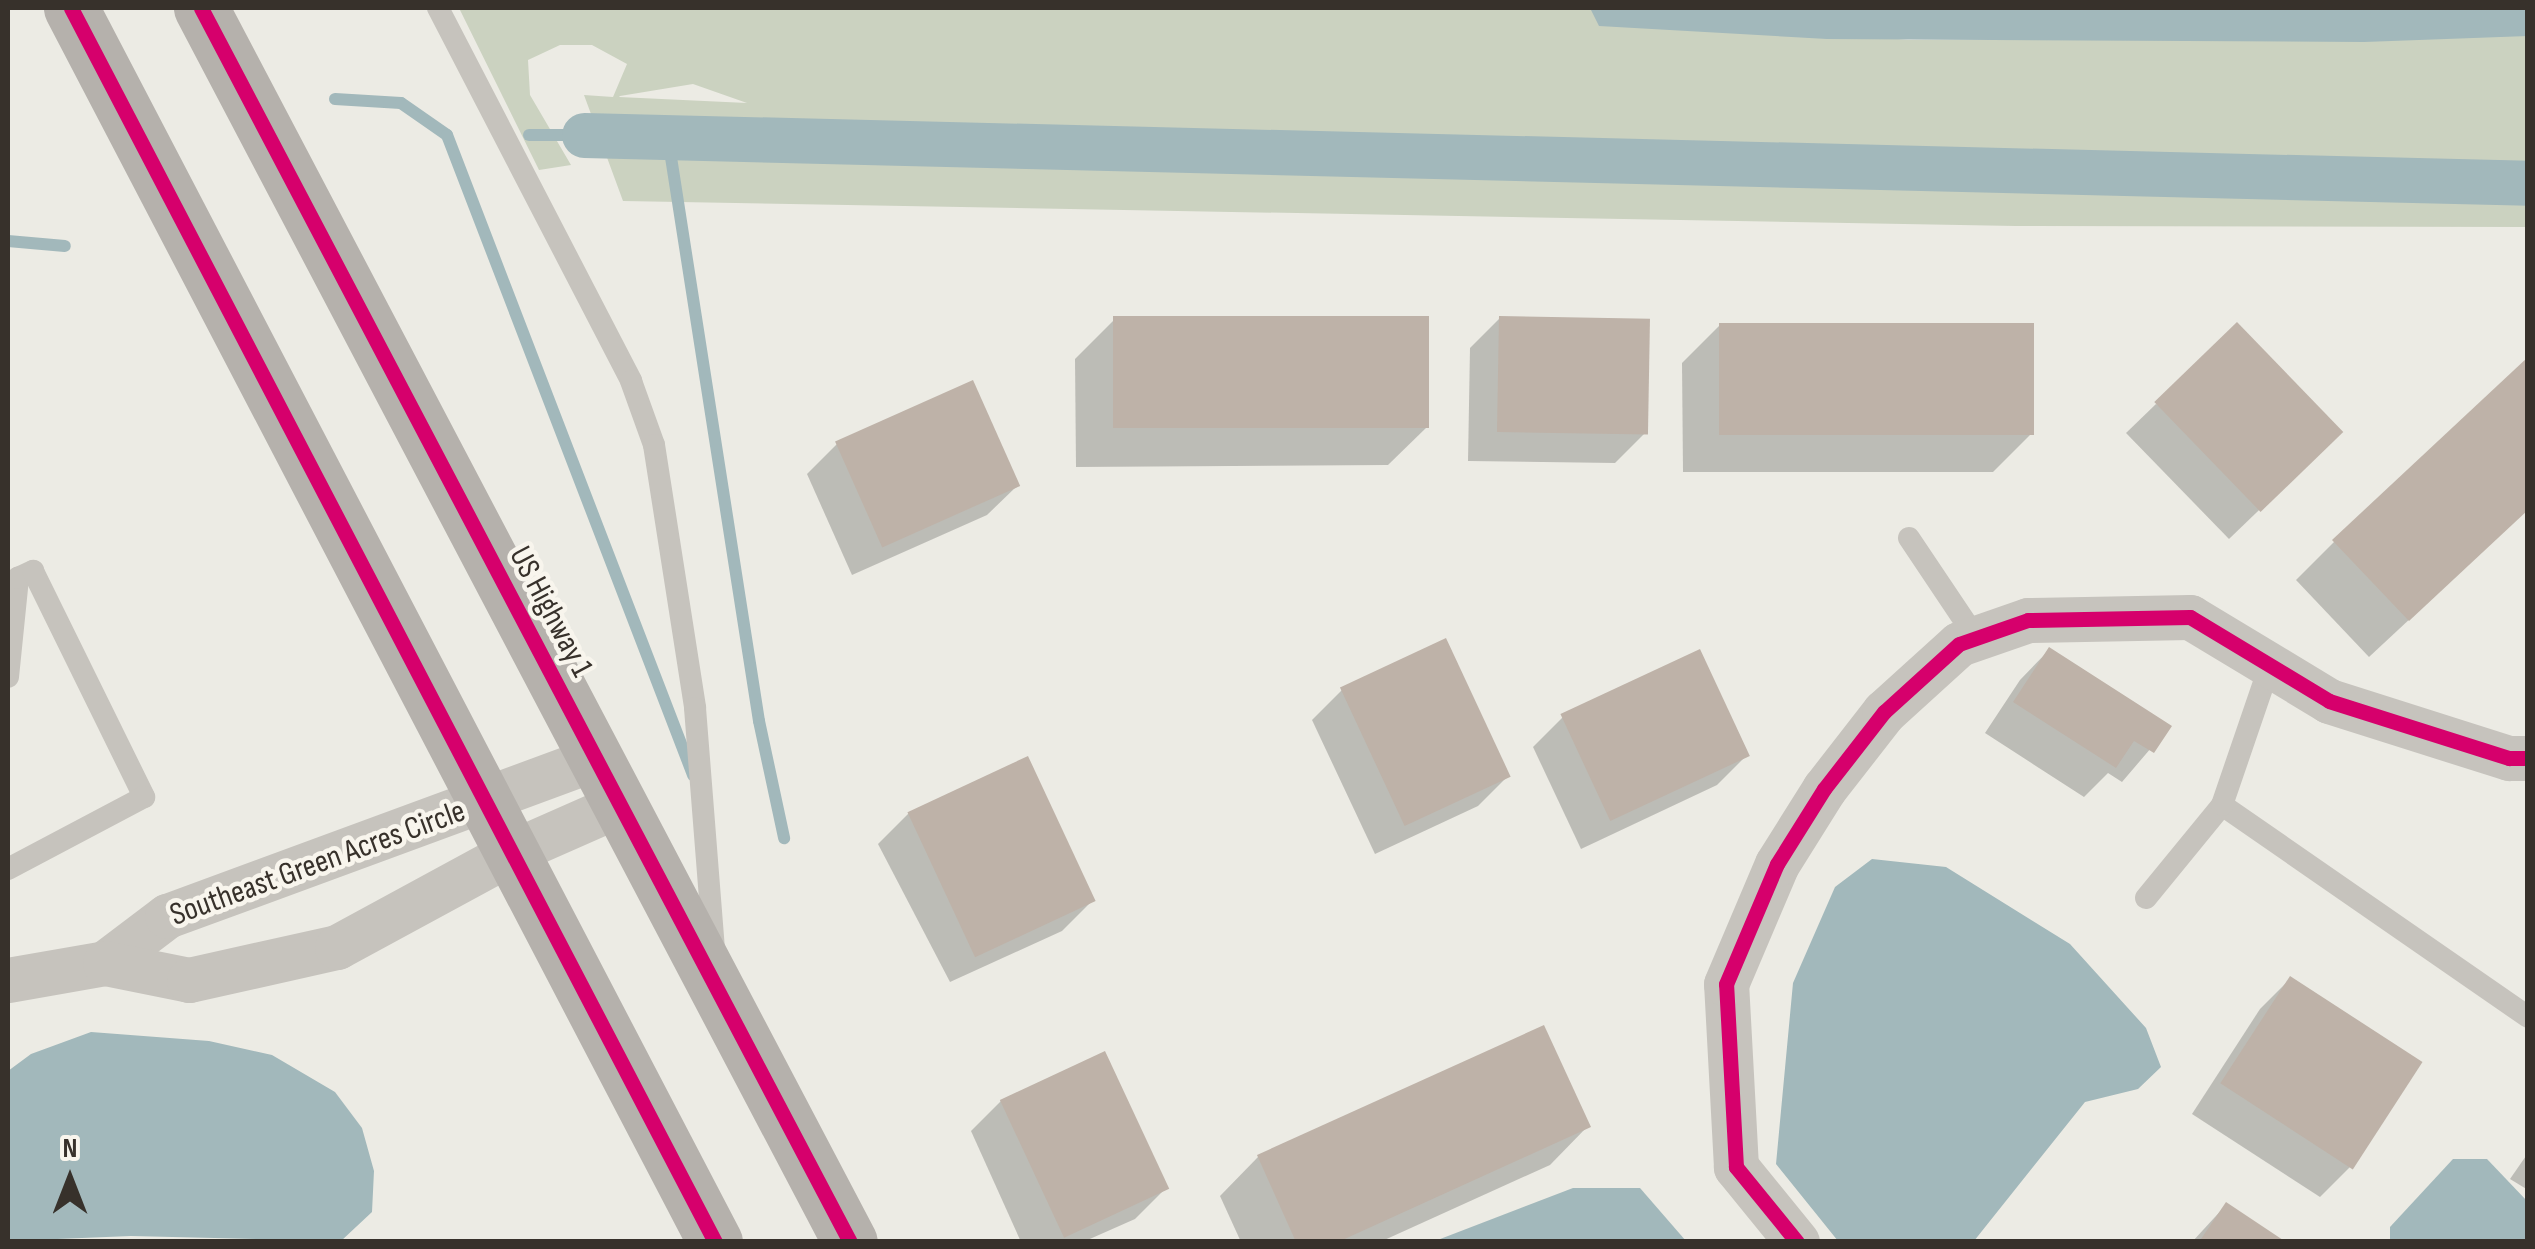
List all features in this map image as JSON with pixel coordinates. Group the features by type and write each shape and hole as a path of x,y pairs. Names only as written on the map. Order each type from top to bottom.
{"main road":[{"path":"71,8 715,1242"},
{"name":"US Highway 1","path":"201,8 716,980 850,1242"}],"street":[{"path":"1797,1242 1736,1166 1726,984 1777,864 1824,789 1884,712 1959,644 2028,620 2190,617 2329,701 2509,758 2528,758"},
{"name":"Southeast Green Acres Circle","path":"105,963 167,916 486,803 608,781"},
{"name":"Southeast Green Acres Circle","path":"8,980 105,963 189,980 337,947 512,852 608,781"}],"lane":[{"path":"438,8 631,381 654,445 695,708 716,980"},
{"path":"1909,538 1976,638"},
{"path":"8,677 13,581 32,571 144,797 8,869"},
{"path":"2146,898 2222,805 2270,665"},
{"path":"2222,805 2528,1017"}],"green space":[{"path":"459,8 1590,8 1908,40 2527,35 2527,227 2016,226 623,201 584,95 613,97 627,64 592,45 560,45 528,60 530,95 571,165 539,170","holes":["693,84 747,103 619,97"]}],"water":[{"path":"1590,8 2527,8 2528,36 2364,42 1827,39 1599,26"},
{"path":"1872,859 1946,867 2070,944 2146,1028 2161,1067 2138,1089 2085,1102 1974,1241 1838,1241 1776,1164 1793,983 1835,887"},
{"path":"91,1032 209,1041 272,1055 335,1092 362,1128 374,1171 372,1212 341,1241 131,1236 8,1241 8,1071 31,1054"},
{"path":"2453,1159 2487,1159 2527,1201 2527,1241 2390,1241 2390,1227"},
{"path":"1573,1188 1640,1188 1686,1241 1435,1241"}],"building":[{"path":"1113,316 1429,316 1429,428 1113,428"},
{"path":"1499,316 1650,319 1648,435 1497,432"},
{"path":"2237,322 2343,432 2261,512 2154,402"},
{"path":"1719,323 2034,323 2034,435 1719,435"},
{"path":"2528,357 2528,510 2409,621 2332,540"},
{"path":"973,380 1020,486 882,547 835,441"},
{"path":"1446,638 1511,777 1405,826 1340,687"},
{"path":"2049,647 2172,726 2154,753 2134,741 2116,768 2013,702"},
{"path":"1700,649 1750,756 1610,821 1560,714"},
{"path":"1028,756 1096,901 975,957 907,812"},
{"path":"2290,976 2423,1062 2353,1169 2220,1083"},
{"path":"1544,1025 1591,1127 1338,1242 1296,1242 1257,1155"},
{"path":"1105,1051 1169,1189 1064,1238 1000,1100"},
{"path":"2226,1202 2286,1242 2199,1242"}],"waterway":[{"path":"335,99 401,103 447,135 693,775"},
{"path":"529,135 584,135"},
{"path":"584,135 2528,183"},
{"path":"668,138 759,721 784,838"},
{"path":"8,241 65,246"}],"cycle path":[{"path":"71,8 715,1242"},
{"path":"201,8 850,1242"},
{"path":"1797,1242 1736,1167 1726,984 1777,864 1824,789 1884,712 1959,644 2028,620 2190,617 2329,701 2509,758 2528,758"}]}
